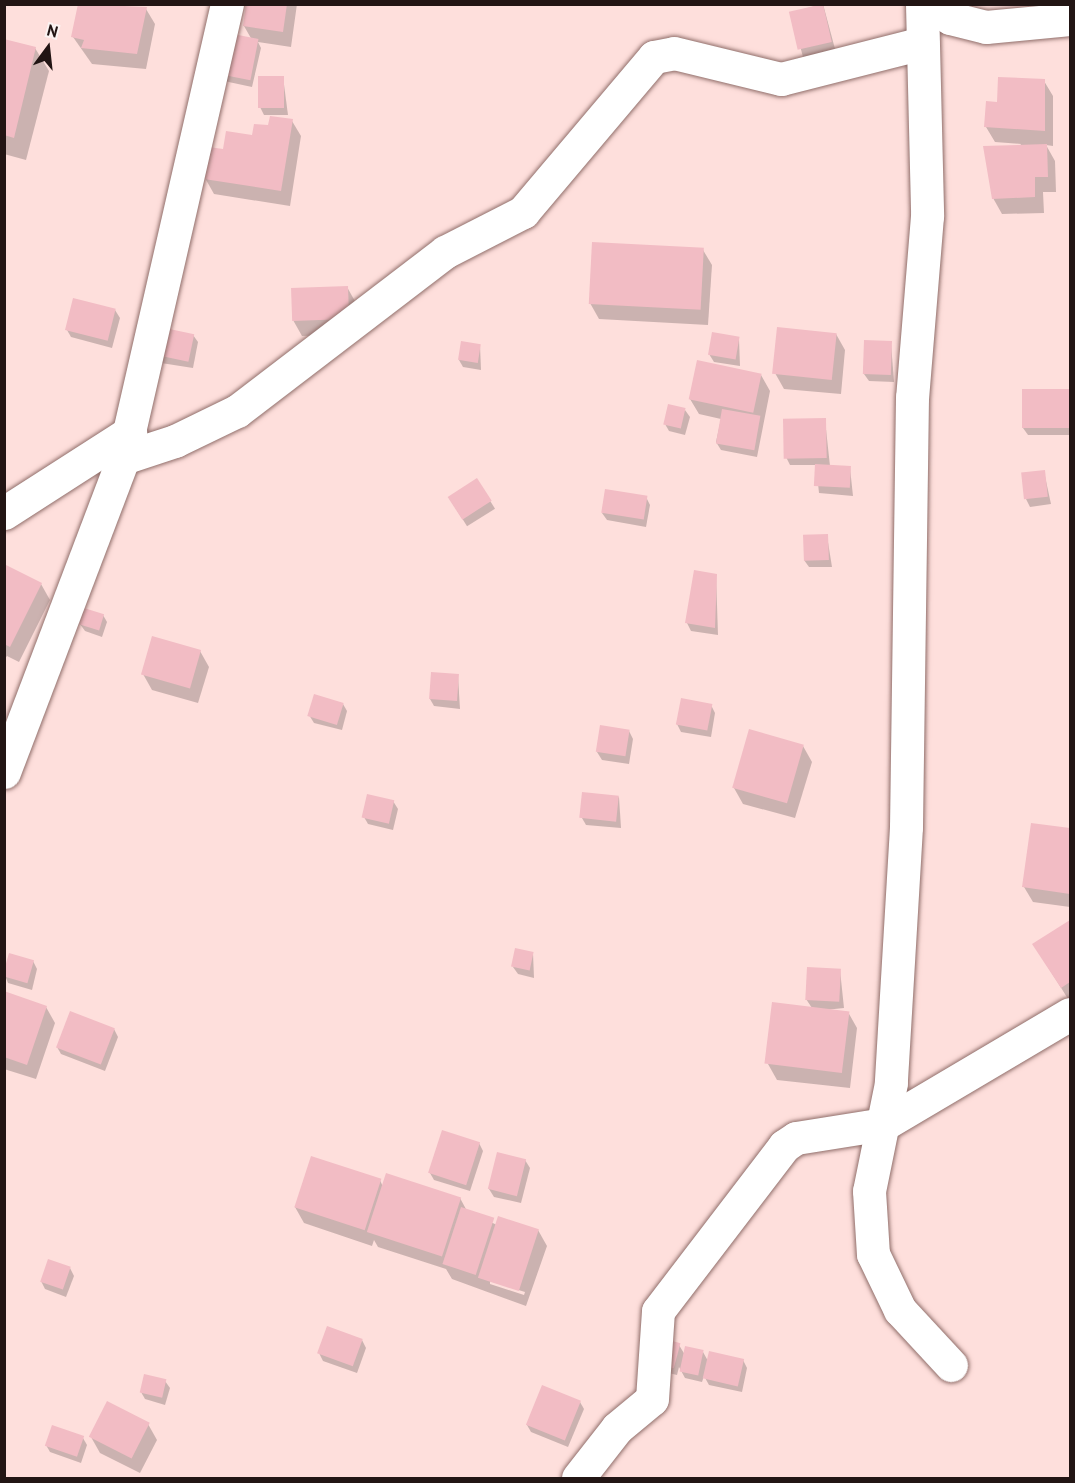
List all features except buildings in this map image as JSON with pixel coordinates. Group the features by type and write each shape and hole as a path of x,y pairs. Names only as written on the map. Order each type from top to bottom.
{"street":[{"path":"4,772 126,445 227,4"},
{"path":"922,4 927,216 912,397 906,827 884,1124 869,1191 873,1254 900,1310 951,1365"},
{"path":"933,4 950,18 986,27 1071,19"},
{"path":"4,513 126,445 175,441 237,411 445,252 523,212 654,57 674,53 781,79 922,43"},
{"path":"578,1479 617,1428 652,1399 658,1311 784,1146 796,1138 884,1124 1071,1014"}]}
